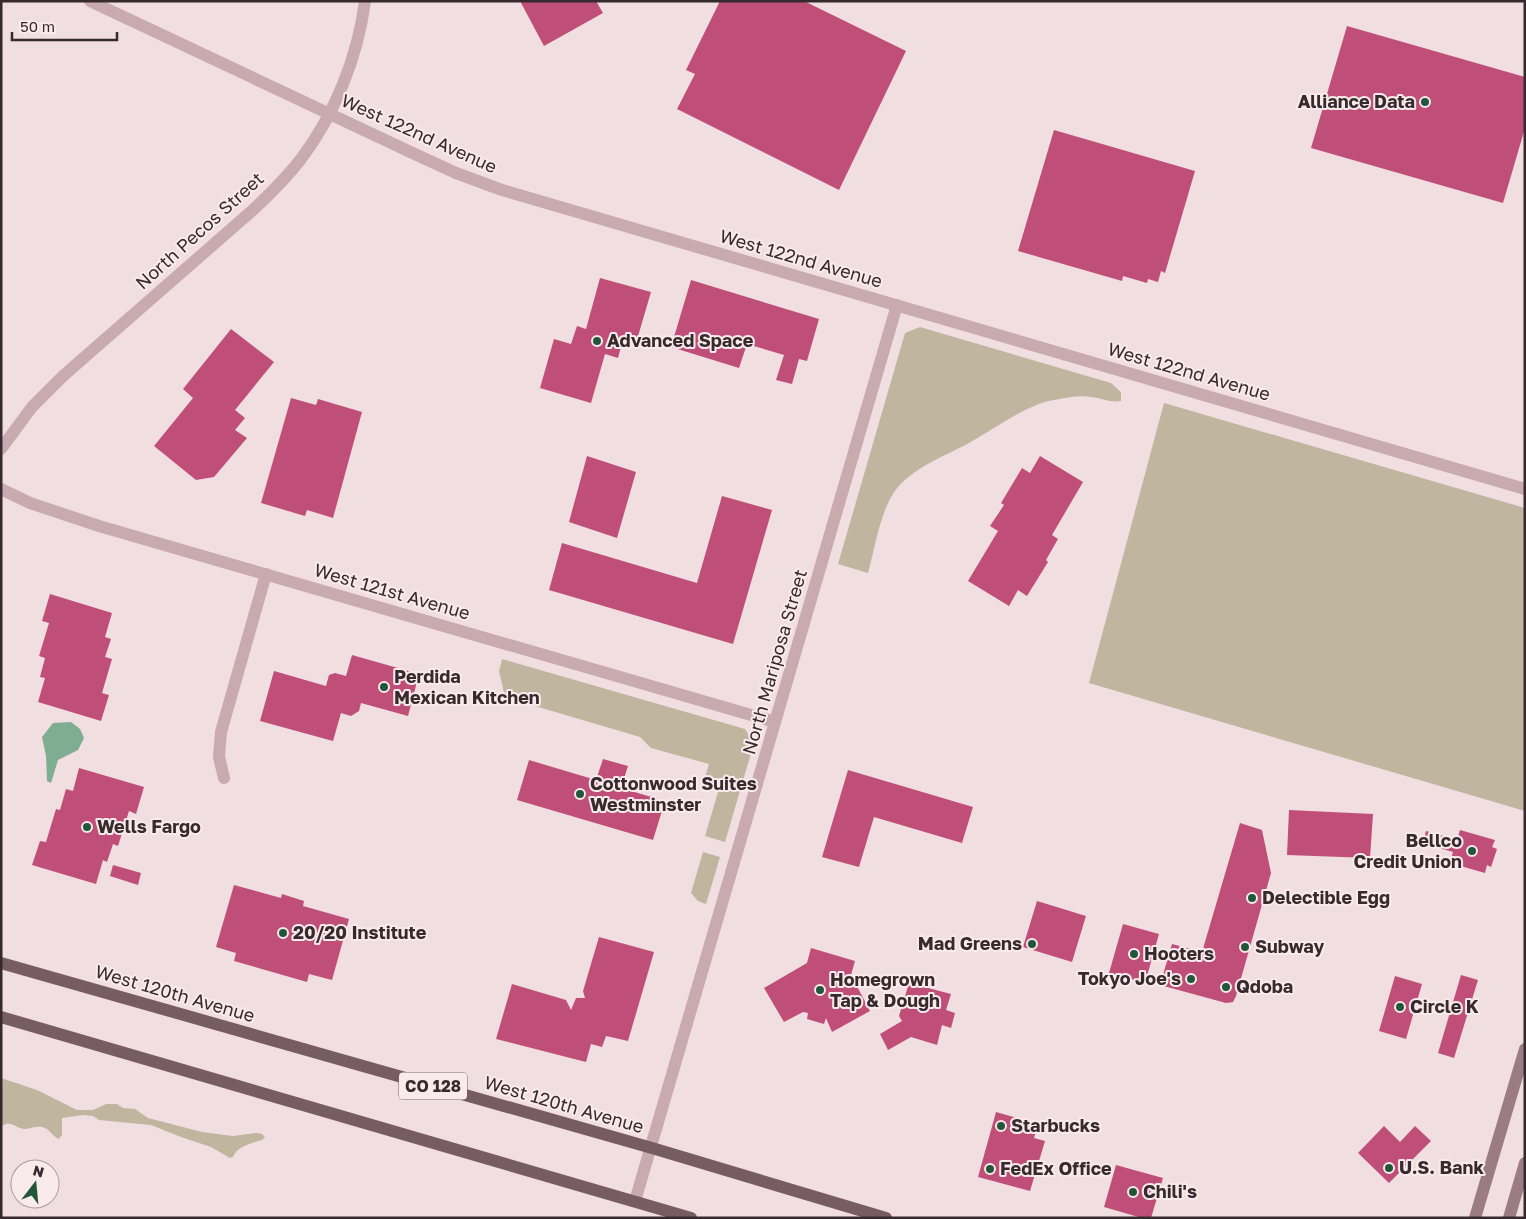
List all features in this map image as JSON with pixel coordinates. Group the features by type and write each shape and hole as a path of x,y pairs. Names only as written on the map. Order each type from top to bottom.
{"main road":[{"name":"West 120th Avenue","path":"1,963 652,1148 886,1218"},
{"path":"1,1017 691,1218"},
{"path":"1475,1218 1525,1049"},
{"path":"1509,1218 1525,1163"}],"street":[{"name":"West 122nd Avenue","path":"90,1 456,173 502,190 1525,489"},
{"name":"North Pecos Street","path":"1,449 32,407 63,376 277,187 310,146 329,113 352,58 366,1"},
{"name":"North Mariposa Street","path":"635,1201 897,305"},
{"name":"West 121st Avenue","path":"1,490 55,512 775,722"},
{"path":"224,778 219,757 221,732 266,574"}],"shaded area":[{"path":"920,327 1111,383 1121,392 1121,401 1082,396 1044,402 1022,412 914,473 898,487 887,505 879,528 868,573 838,564 905,333"},
{"path":"1164,403 1525,508 1525,811 1089,683"},
{"path":"502,659 745,729 754,743 725,842 705,836 721,782 705,777 709,764 651,748 640,737 505,697 499,671"},
{"path":"71,722 80,729 84,738 78,750 58,760 51,783 47,781 46,756 42,737 53,723"},
{"path":"703,852 720,857 706,904 698,901 691,893"},
{"path":"1,1078 37,1090 77,1110 93,1110 106,1104 117,1104 123,1108 135,1109 148,1118 202,1132 233,1136 256,1133 262,1134 265,1137 241,1148 230,1158 211,1147 151,1125 99,1120 93,1116 83,1115 62,1118 62,1135 59,1139 47,1129 41,1127 24,1129 11,1124 1,1126"}],"building":[{"path":"520,1 596,1 603,13 544,46"},
{"path":"720,1 804,1 906,51 839,190 677,109 695,74 686,70"},
{"name":"Alliance Data","path":"1347,26 1525,77 1525,128 1503,203 1311,148"},
{"path":"1054,130 1195,171 1165,273 1161,271 1158,282 1148,279 1147,283 1123,276 1122,281 1018,251"},
{"name":"Advanced Space","path":"600,278 651,292 636,343 623,339 618,358 605,354 591,403 540,388 554,339 571,344 577,326 586,329"},
{"path":"691,280 819,319 807,361 799,359 792,384 776,380 784,355 747,344 739,368 671,347"},
{"path":"231,329 274,362 235,410 245,418 235,430 247,438 214,477 196,480 154,446 193,398 183,389"},
{"path":"291,398 316,405 318,399 362,412 333,518 307,510 305,516 261,503"},
{"path":"587,456 636,472 617,538 569,522"},
{"path":"1040,456 1083,482 1052,535 1058,539 1046,560 1048,562 1027,596 1018,590 1009,606 968,581 998,531 990,526 1004,505 1001,503 1022,468 1030,473"},
{"path":"722,496 772,510 733,644 549,590 562,543 697,583"},
{"path":"50,594 112,613 105,637 111,639 105,657 112,659 102,693 109,695 101,721 38,702 45,678 40,677 45,658 39,656 49,623 42,621"},
{"path":"352,655 419,674 408,716 361,703 359,711 351,716 341,713 333,741 260,721 274,671 326,686 329,675 335,673 346,676"},
{"name":"Cottonwood Suites Westminster","path":"603,759 628,766 621,788 665,801 653,840 517,800 529,760 596,780"},
{"name":"Wells Fargo","path":"79,768 144,787 136,814 129,811 118,846 113,844 107,862 103,860 96,884 32,865 40,841 46,842 56,809 60,810 66,789 73,791"},
{"path":"848,770 973,807 962,843 874,817 859,867 822,857"},
{"path":"1289,810 1373,814 1370,858 1287,855"},
{"path":"1240,823 1262,830 1271,873 1236,996 1233,1002 1226,1003 1160,985 1172,944 1202,952"},
{"name":"Bellco Credit Union","path":"1460,830 1495,840 1492,847 1497,849 1491,867 1487,865 1485,873 1450,863 1453,852 1423,843 1426,831 1457,840"},
{"path":"113,865 141,873 138,885 110,876"},
{"name":"20/20 Institute","path":"234,885 281,898 282,894 304,901 303,906 349,919 332,980 309,974 307,982 234,961 236,953 216,947"},
{"path":"1037,901 1086,916 1072,962 1023,947"},
{"name":"Hooters","path":"1123,924 1159,934 1145,983 1109,973"},
{"path":"599,937 654,952 628,1041 606,1036 602,1047 591,1044 586,1062 496,1039 512,984 566,1000 571,1010 576,998 585,998 583,991"},
{"path":"811,948 855,961 851,975 870,1011 832,1032 826,1018 824,1024 807,1019 808,1013 803,1012 784,1022 764,988 807,963"},
{"name":"Circle K","path":"1461,975 1478,980 1454,1058 1438,1053"},
{"name":"Circle K","path":"1395,976 1422,984 1406,1039 1379,1031"},
{"path":"909,983 951,994 946,1010 955,1013 951,1028 942,1025 937,1045 911,1037 888,1050 880,1034 902,1021 899,1016"},
{"path":"996,1112 1038,1124 1034,1138 1045,1141 1030,1191 978,1177"},
{"name":"U.S. Bank","path":"1384,1126 1400,1142 1415,1126 1431,1141 1389,1183 1358,1153"},
{"name":"Chili's","path":"1116,1165 1163,1178 1151,1218 1142,1218 1104,1207"}],"place":[{"name":"Alliance Data","path":"1425,102"},
{"name":"Advanced Space","path":"597,341"},
{"name":"Perdida Mexican Kitchen","path":"384,687"},
{"name":"Cottonwood Suites Westminster","path":"580,794"},
{"name":"Wells Fargo","path":"87,827"},
{"name":"Bellco Credit Union","path":"1472,851"},
{"name":"Delectible Egg","path":"1252,898"},
{"name":"20/20 Institute","path":"283,933"},
{"name":"Mad Greens","path":"1032,944"},
{"name":"Subway","path":"1245,947"},
{"name":"Hooters","path":"1134,954"},
{"name":"Tokyo Joe's","path":"1191,979"},
{"name":"Qdoba","path":"1226,987"},
{"name":"Homegrown Tap & Dough","path":"820,990"},
{"name":"Circle K","path":"1400,1007"},
{"name":"Starbucks","path":"1001,1126"},
{"name":"U.S. Bank","path":"1389,1168"},
{"name":"FedEx Office","path":"990,1169"},
{"name":"Chili's","path":"1133,1192"}]}
